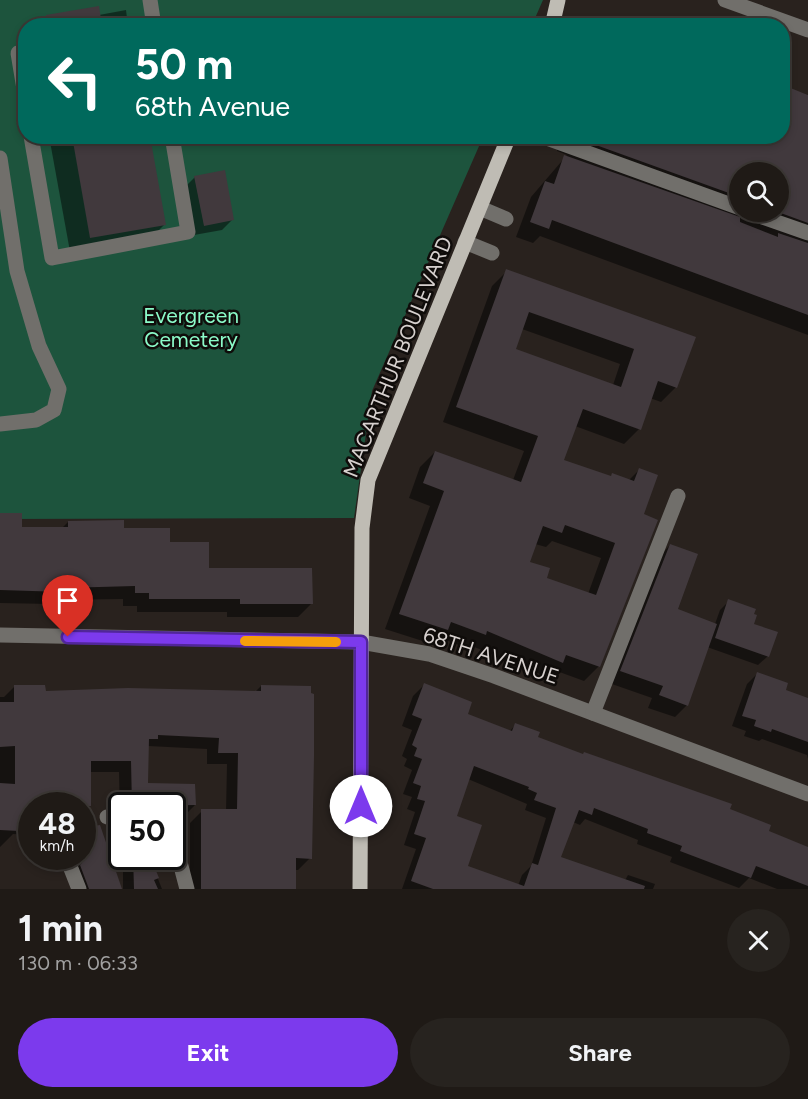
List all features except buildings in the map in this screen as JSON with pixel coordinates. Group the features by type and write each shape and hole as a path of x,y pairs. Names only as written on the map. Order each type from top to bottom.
{"main road":[{"path":"554,18 558,0"},
{"name":"MACARTHUR BOULEVARD","path":"360,889 362,528 368,480 506,144"}],"street":[{"path":"150,0 153,18"},
{"path":"725,0 775,18"},
{"path":"790,23 808,30"},
{"path":"33,144 52,258 188,232 173,144"},
{"path":"563,144 729,204"},
{"path":"0,158 17,271 39,346 59,389 54,410 36,420 0,424"},
{"path":"480,208 506,219"},
{"path":"777,222 808,233"},
{"path":"465,242 492,254"},
{"path":"593,713 678,496"},
{"name":"68TH AVENUE","path":"0,635 361,642 429,654 808,794"},
{"path":"72,870 79,889"},
{"path":"183,870 188,889"}],"green space":[{"name":"Evergreen Cemetery","path":"0,0 543,0 535,18 18,18 18,144 480,144 372,391 354,518 0,519"}],"slow traffic":[{"path":"245,641 336,642"}],"route":[{"path":"68,637 361,642 361,806"}]}
